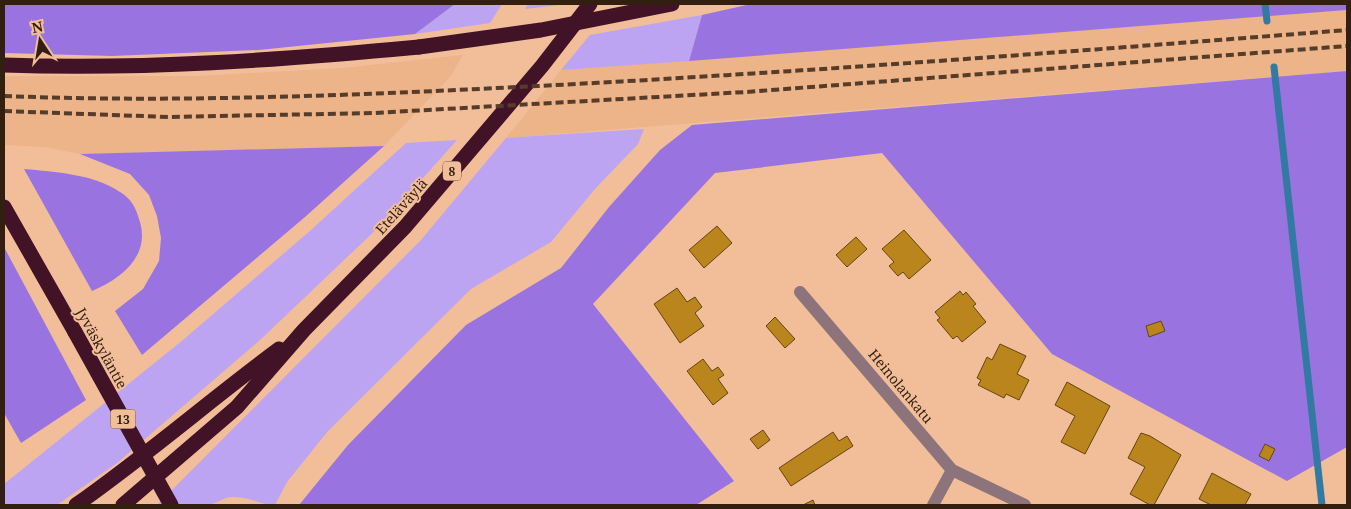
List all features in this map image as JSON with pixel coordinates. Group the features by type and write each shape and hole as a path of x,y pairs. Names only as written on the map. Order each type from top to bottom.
{"highway":[{"name":"Eteläväylä","path":"123,505 236,407 304,330 405,227 542,66 590,4"},
{"path":"4,65 113,66 315,57 420,47 541,30 672,4"},
{"name":"Jyväskyläntie","path":"4,207 171,505"},
{"name":"Eteläväylä","path":"76,505 122,473 223,391 304,330"}],"street":[{"name":"Heinolankatu","path":"800,292 952,470"},
{"path":"933,505 952,470 1024,505"}],"shaded area":[{"path":"4,4 455,4 415,34 259,50 112,56 4,53"},
{"path":"455,4 502,4 490,23 415,34"},
{"path":"528,4 568,4 525,9"},
{"path":"751,4 1347,4 1347,10 689,61 702,15"},
{"path":"1347,10 1347,71 506,138 561,70"},
{"path":"702,15 689,61 561,70 590,35"},
{"path":"463,55 450,77 384,146 80,154 45,147 4,145 4,76 200,76 342,68"},
{"path":"1347,71 1347,447 1287,481 1052,354 882,153 715,173 593,304 734,481 696,505 299,505 348,445 466,325 561,268 609,207 660,150 692,125"},
{"path":"644,129 638,144 595,189 551,242 471,289 328,431 287,482 275,505 233,497 202,506 157,505 421,240 506,138"},
{"path":"457,140 382,224 260,340 117,463 57,505 4,505 4,484 183,340 311,230 406,143"},
{"path":"384,146 305,217 142,355 115,311 143,289 159,261 161,238 157,216 149,195 130,174 80,154"},
{"path":"24,169 61,173 98,181 124,194 134,206 138,216 142,230 142,242 132,263 124,272 92,291"},
{"path":"4,247 86,400 21,443 4,413"}],"building":[{"path":"717,226 732,243 704,268 689,250"},
{"path":"904,230 931,260 909,279 903,272 898,276 889,266 894,262 882,249"},
{"path":"856,237 867,249 847,267 836,255"},
{"path":"677,288 687,302 695,297 702,307 695,313 704,326 680,343 654,304"},
{"path":"960,291 963,295 966,292 976,304 973,306 986,322 962,342 957,336 953,339 937,320 940,318 935,312"},
{"path":"775,317 795,339 785,348 766,326"},
{"path":"1161,321 1165,331 1149,337 1146,326"},
{"path":"1000,344 1026,356 1017,374 1029,380 1019,400 1006,394 1004,398 978,385 981,380 977,378 987,357 992,360"},
{"path":"703,359 712,371 718,367 724,375 718,379 728,393 713,405 687,371"},
{"path":"1067,382 1110,406 1085,454 1061,442 1075,416 1055,405"},
{"path":"763,430 770,440 758,449 750,439"},
{"path":"833,432 839,441 847,436 853,446 791,486 779,468"},
{"path":"1141,433 1150,436 1181,455 1154,505 1150,505 1130,494 1145,467 1128,458"},
{"path":"1265,444 1275,449 1269,461 1259,456"},
{"path":"1212,473 1251,494 1245,505 1211,505 1199,499"},
{"path":"813,500 815,505 803,505"}],"waterway":[{"path":"1265,4 1267,21"},
{"path":"1274,67 1322,505"}],"railway":[{"path":"4,96 138,99 338,95 471,89 842,68 1347,30"},
{"path":"4,111 168,117 374,113 746,92 1347,46"}]}
